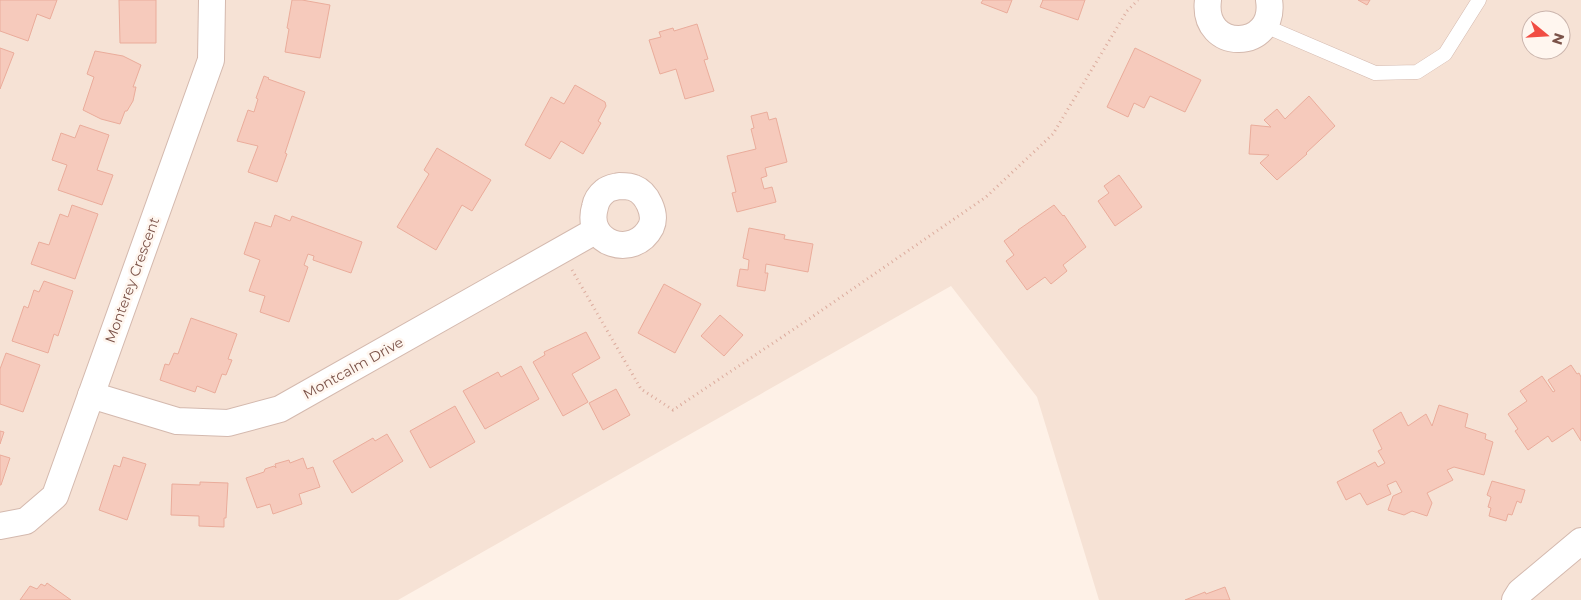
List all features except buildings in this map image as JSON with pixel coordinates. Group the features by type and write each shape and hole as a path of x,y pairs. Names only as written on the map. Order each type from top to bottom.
{"street":[{"name":"Monterey Crescent","path":"0,526 26,521 55,496 211,60 212,0"},
{"path":"1208,0 1206,9 1208,19 1214,28 1222,35 1232,39 1244,40 1254,36 1265,26 1270,8 1269,0"},
{"name":"Montcalm Drive","path":"91,395 177,421 228,423 280,409 595,231"},
{"path":"1515,600 1520,592 1581,541"}],"lane":[{"path":"1265,26 1375,73 1417,72 1445,54 1479,0"}],"path":[{"path":"562,251 641,389 673,410 986,197 1053,134 1127,11 1138,0"}],"shaded area":[{"path":"0,0 1581,0 1581,600 1099,600 1037,397 951,286 398,600 0,600"}]}
